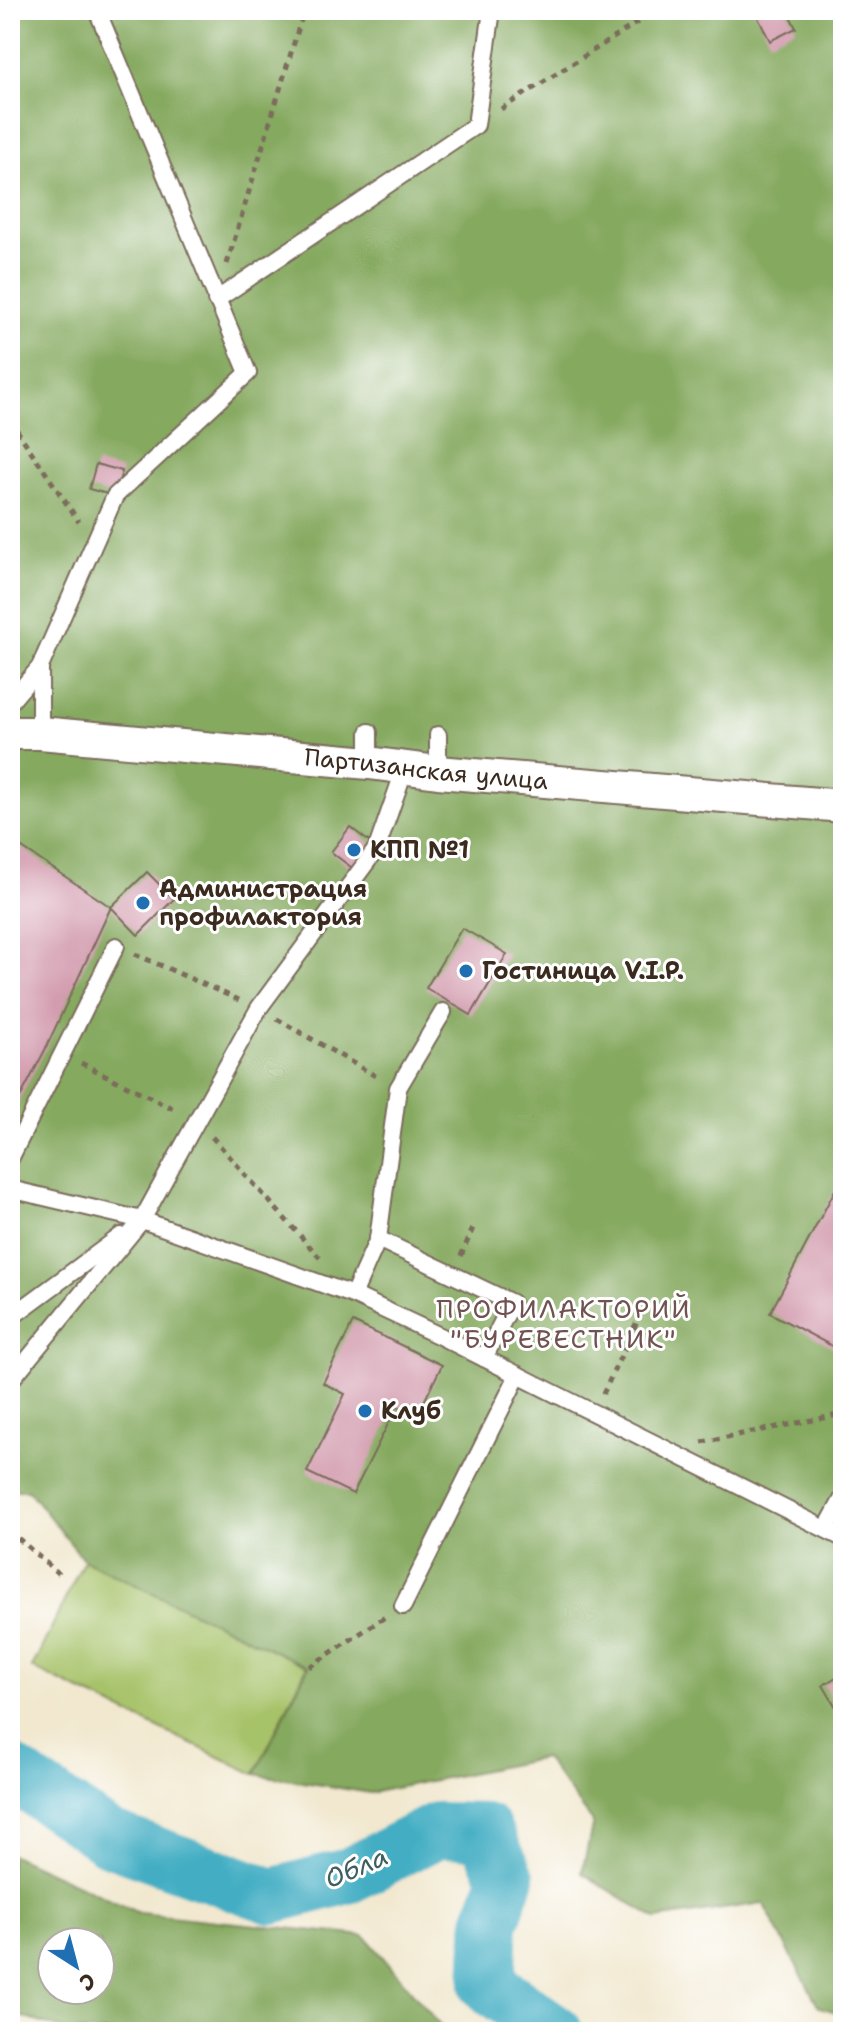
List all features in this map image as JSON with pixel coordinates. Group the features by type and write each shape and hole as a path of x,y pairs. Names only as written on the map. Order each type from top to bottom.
{"street":[{"name":"Партизанская улица","path":"25,733 369,747 405,768 843,806"}],"lane":[{"path":"25,733 40,667 115,496 248,373 97,10"},
{"path":"216,300 476,125 492,10"},
{"path":"10,702 40,667"},
{"path":"438,735 438,772"},
{"path":"10,1381 142,1220 259,1008 377,848 405,768"},
{"path":"10,1159 116,946"},
{"path":"353,1295 378,1239 398,1088 443,1012"},
{"path":"10,1189 142,1220 353,1295 843,1538"},
{"path":"10,1318 142,1220"},
{"path":"378,1239 512,1303 484,1358"},
{"path":"403,1606 518,1375"},
{"path":"826,1529 843,1498"}],"path":[{"path":"216,300 304,10"},
{"path":"476,125 657,10"},
{"path":"10,420 95,544"},
{"path":"116,946 259,1008 398,1088"},
{"path":"62,1054 197,1120 353,1295"},
{"path":"594,1413 643,1309"},
{"path":"666,1449 843,1414"},
{"path":"10,1481 12,1533 61,1576"},
{"path":"309,1667 403,1606"}],"green space":[{"path":"10,10 843,10 843,2014 819,2007 763,1903 656,1919 582,1873 593,1822 544,1758 370,1793 255,1774 308,1667 84,1560 28,1490 10,1490"},
{"path":"84,1560 307,1666 255,1774 32,1668"},
{"path":"10,1854 139,1913 365,1936 446,2032 71,2032 10,2013"}],"building":[{"path":"754,10 787,10 796,28 770,41"},
{"path":"96,464 122,471 115,496 89,489"},
{"name":"КПП №1","path":"350,827 377,848 359,873 331,852"},
{"path":"10,840 111,907 45,1050 10,1117"},
{"name":"Администрация профилактория","path":"147,872 174,899 138,935 111,907"},
{"name":"Гостиница V.I.P.","path":"462,928 507,954 471,1015 426,988"},
{"path":"843,1175 843,1347 841,1351 770,1313"},
{"name":"Клуб","path":"353,1322 442,1365 417,1416 397,1406 353,1494 307,1472 345,1394 323,1383"},
{"path":"843,1673 843,1719 823,1685"}],"waterway":[{"name":"Обла","path":"10,1772 109,1838 272,1896 348,1876 437,1830 484,1831 507,1877 491,1922 488,1985 555,2032"}],"place":[{"name":"КПП №1","path":"354,850"},
{"name":"Администрация профилактория","path":"143,903"},
{"name":"Гостиница V.I.P.","path":"466,971"},
{"name":"Клуб","path":"365,1411"}],"district":[{"name":"ПРОФИЛАКТОРИЙ \"БУРЕВЕСТНИК\"","path":"564,1323"}]}
